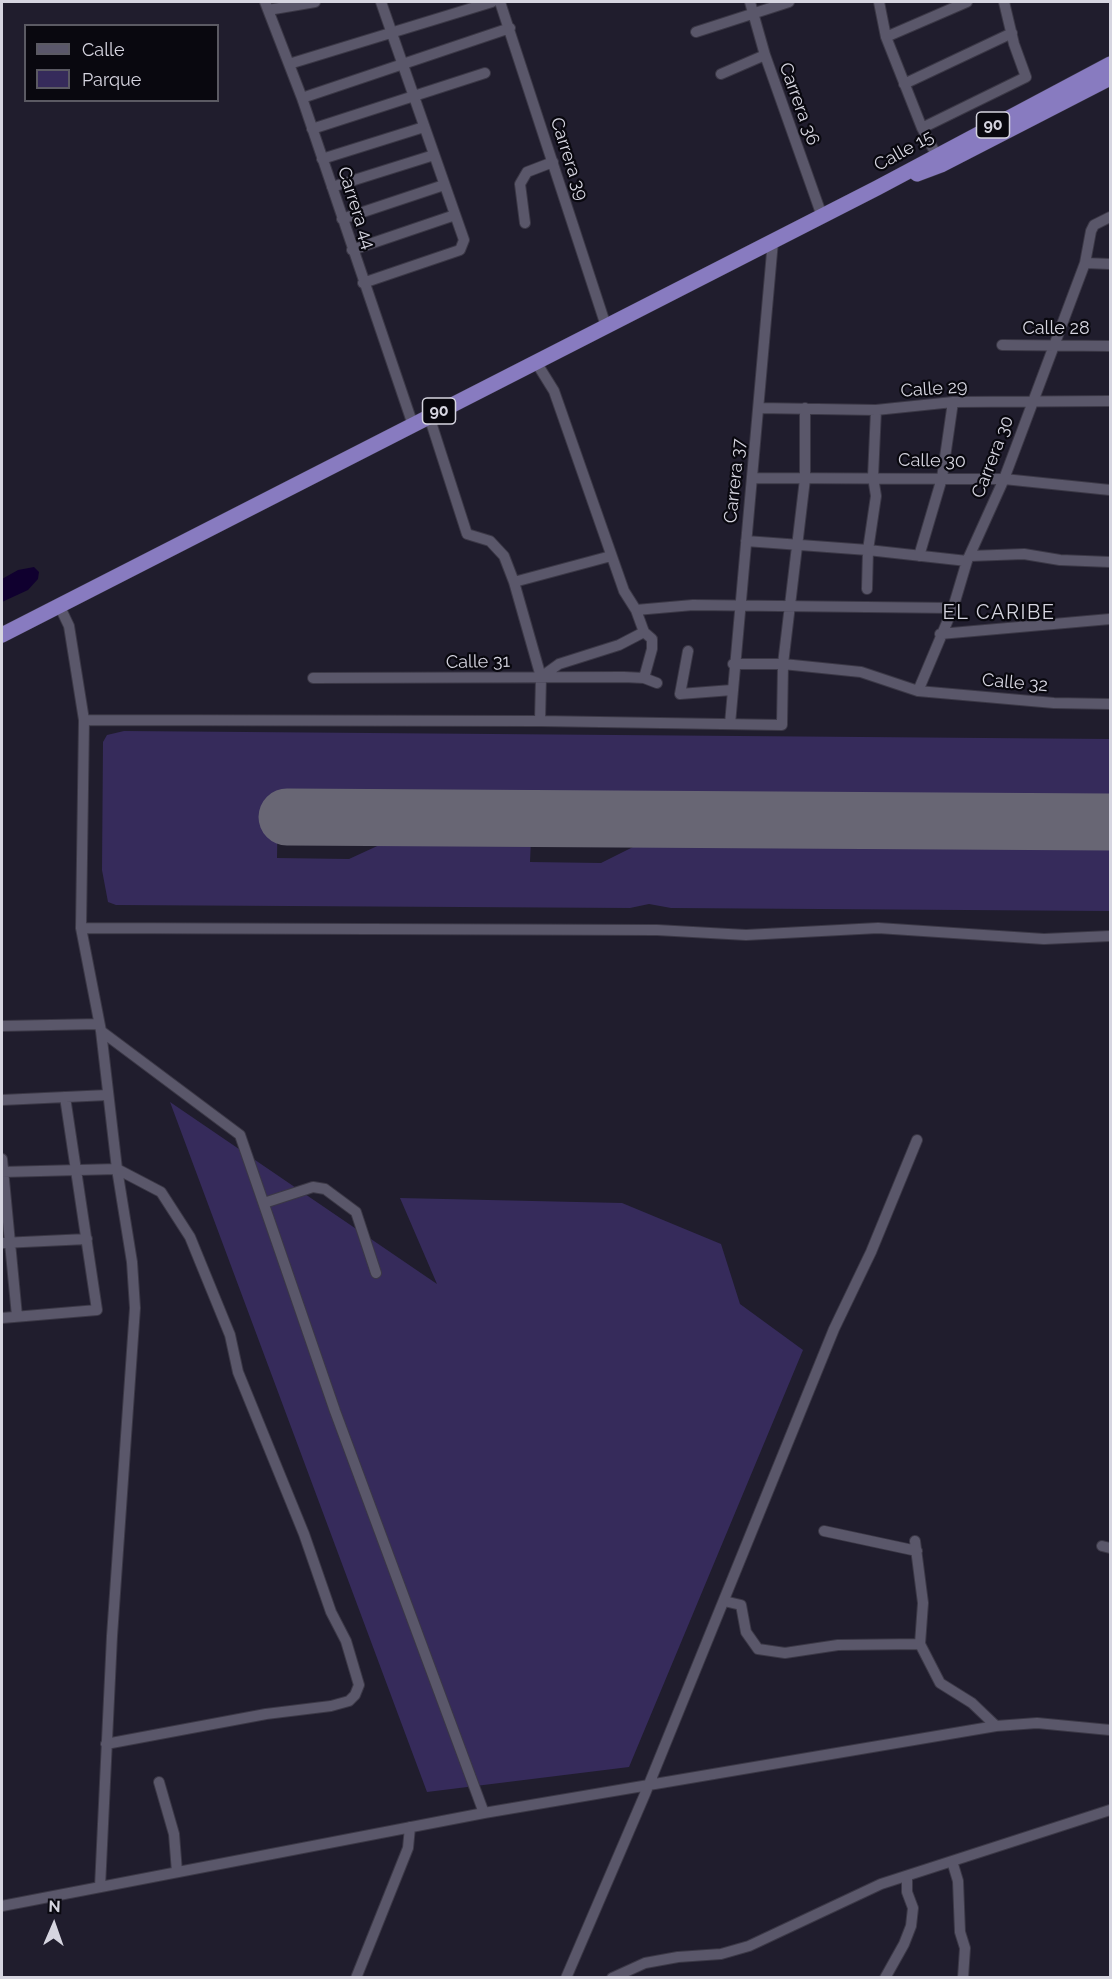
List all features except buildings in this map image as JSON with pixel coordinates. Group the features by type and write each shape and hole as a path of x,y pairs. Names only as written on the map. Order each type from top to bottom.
{"highway":[{"name":"Calle 15","path":"939,160 1110,64"},
{"name":"Calle 15","path":"822,216 1110,78"},
{"name":"90","path":"2,635 822,216"}],"street":[{"path":"267,6 315,2"},
{"path":"363,283 460,250 464,240 381,2"},
{"path":"289,64 492,2"},
{"name":"Carrera 39","path":"500,2 606,326"},
{"name":"Carrera 36","path":"750,2 765,55 822,216"},
{"path":"696,32 789,2"},
{"path":"879,2 886,37 922,128 939,160"},
{"path":"886,37 967,2"},
{"path":"922,128 1026,77 1004,2"},
{"name":"Carrera 44","path":"267,6 302,98 363,283 414,424"},
{"path":"302,98 510,28"},
{"path":"904,84 1012,33"},
{"path":"721,74 765,55"},
{"path":"312,129 485,72"},
{"path":"322,159 424,127"},
{"path":"332,187 434,154"},
{"path":"525,224 520,184 527,172 553,162"},
{"path":"342,219 444,185"},
{"path":"352,250 455,215"},
{"name":"Carrera 30","path":"918,691 940,634 953,608 968,559 1004,479 1085,263 1091,231 1094,225 1110,217"},
{"name":"Carrera 37","path":"730,724 733,664 753,478 773,241"},
{"path":"1085,263 1110,264"},
{"name":"Calle 28","path":"1002,345 1110,346"},
{"path":"536,362 554,391 624,591 636,610 644,632 652,639 652,648 644,678"},
{"name":"Calle 29","path":"759,408 876,410 953,402 1110,401"},
{"path":"919,556 942,477 953,402"},
{"path":"84,720 540,721 782,725 783,664 805,479 805,408"},
{"path":"867,589 868,550 876,496 873,477 876,410"},
{"path":"429,416 466,534 490,541 504,556 514,582 541,677 540,721"},
{"name":"Calle 30","path":"753,478 942,477 1004,479 1110,489"},
{"path":"746,541 968,559 1024,554 1060,560 1110,562"},
{"path":"514,582 612,556"},
{"path":"59,605 69,626 84,720 81,928 100,1027 117,1169 132,1262 135,1308 106,1744 100,1887"},
{"path":"636,610 693,605 953,608"},
{"path":"940,634 1110,619"},
{"path":"541,677 559,664 619,645 644,632"},
{"path":"688,651 680,694 732,690"},
{"name":"Calle 32","path":"733,664 783,664 861,672 918,691 1054,703 1110,704"},
{"name":"Calle 31","path":"313,678 644,678 657,683"},
{"path":"81,928 657,930 746,935 878,928 1044,939 1110,936"},
{"path":"2,1026 100,1027 240,1135 335,1412 484,1813"},
{"path":"2,1100 108,1095"},
{"path":"2,1318 97,1310 65,1097"},
{"path":"566,1977 649,1785 834,1329 871,1252 917,1140"},
{"path":"2,1159 6,1243 17,1316"},
{"path":"2,1172 117,1169 161,1192 190,1237 230,1335 238,1372 304,1534 331,1612 346,1641 359,1685 355,1695 348,1701 331,1706 266,1714 106,1744"},
{"path":"264,1203 313,1187 325,1190 356,1212 376,1274"},
{"path":"6,1243 87,1239"},
{"path":"824,1531 916,1546 923,1603 920,1644 940,1683 972,1703 996,1726"},
{"path":"724,1601 741,1605 746,1632 758,1649 785,1653 838,1645 920,1644"},
{"path":"2,1906 484,1813 996,1726 1037,1723 1110,1730"},
{"path":"159,1782 174,1834 177,1872"},
{"path":"612,1977 645,1963 678,1957 721,1954 749,1946 881,1884 1023,1836 1110,1810"},
{"path":"356,1977 408,1848 410,1827"},
{"path":"952,1861 958,1881 960,1932 965,1948 963,1977"},
{"path":"885,1977 904,1944 911,1926 913,1908 907,1893 907,1877"}],"green space":[{"path":"124,731 1110,739 1110,801 278,797 277,858 349,859 399,836 531,839 530,862 601,863 653,837 1110,839 1110,911 671,908 649,904 630,908 116,905 108,902 102,870 103,742 107,735"},
{"path":"170,1102 437,1284 400,1198 622,1203 721,1244 740,1304 803,1350 629,1767 427,1792"}],"shaded area":[{"path":"34,567 39,572 38,579 28,590 2,602 2,579 18,570"}],"runway":[{"path":"287,817 1110,822"}],"district":[{"name":"EL CARIBE","path":"999,613"}]}
